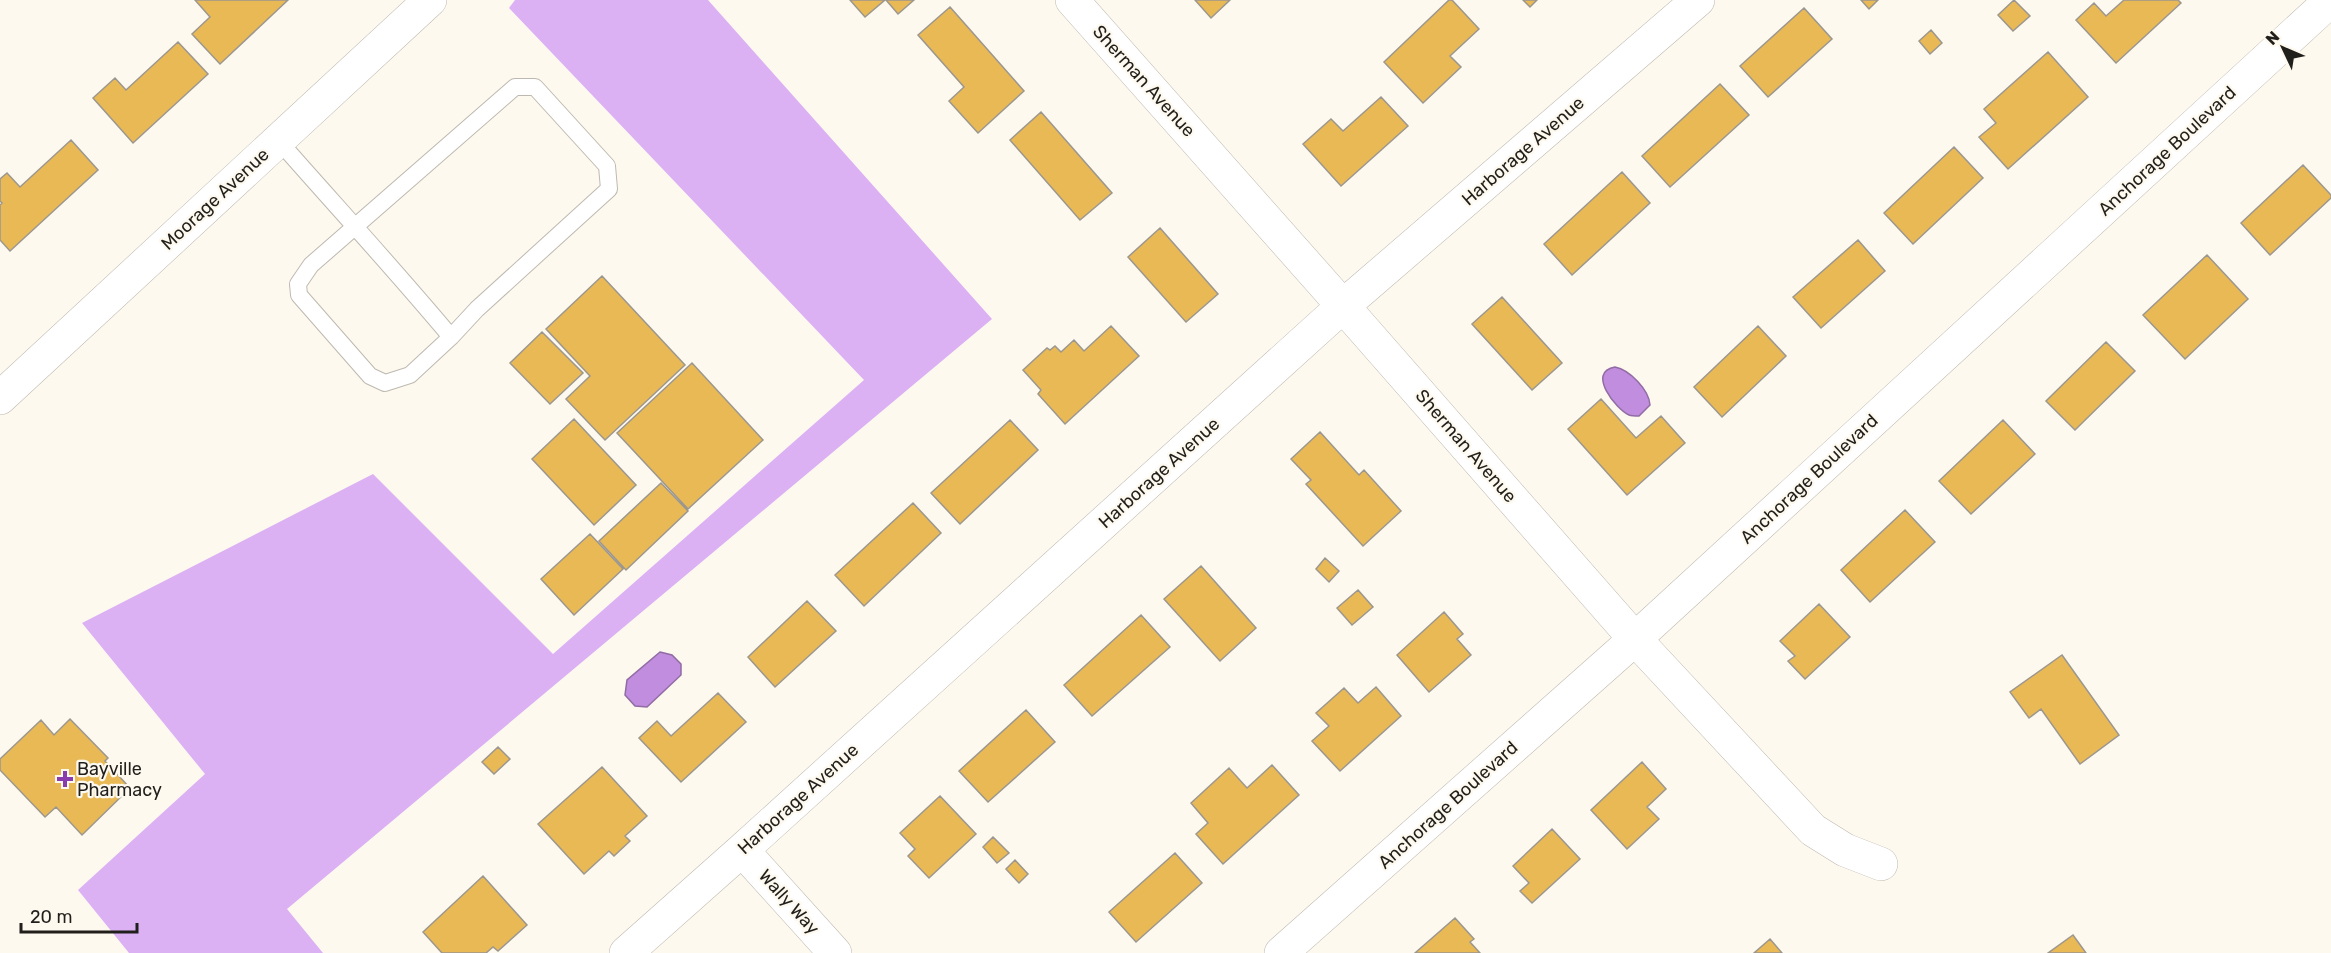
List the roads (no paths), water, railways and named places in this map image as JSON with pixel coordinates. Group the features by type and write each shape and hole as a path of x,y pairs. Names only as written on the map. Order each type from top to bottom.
{"street":[{"name":"Moorage Avenue","path":"0,398 430,0"},
{"name":"Sherman Avenue","path":"1072,0 1635,639 1813,830 1845,850 1881,864"},
{"name":"Harborage Avenue","path":"626,953 1344,306 1698,0"},
{"name":"Anchorage Boulevard","path":"1281,953 1635,639 2331,0"},
{"name":"Wally Way","path":"742,850 835,953"}],"lane":[{"path":"515,87 535,87 607,166 609,189 477,309 451,338 410,375 385,383 370,375 299,295 298,284 311,265 515,87"},
{"path":"278,140 451,338"}],"place":[{"name":"Bayville Pharmacy","path":"65,779"}]}
